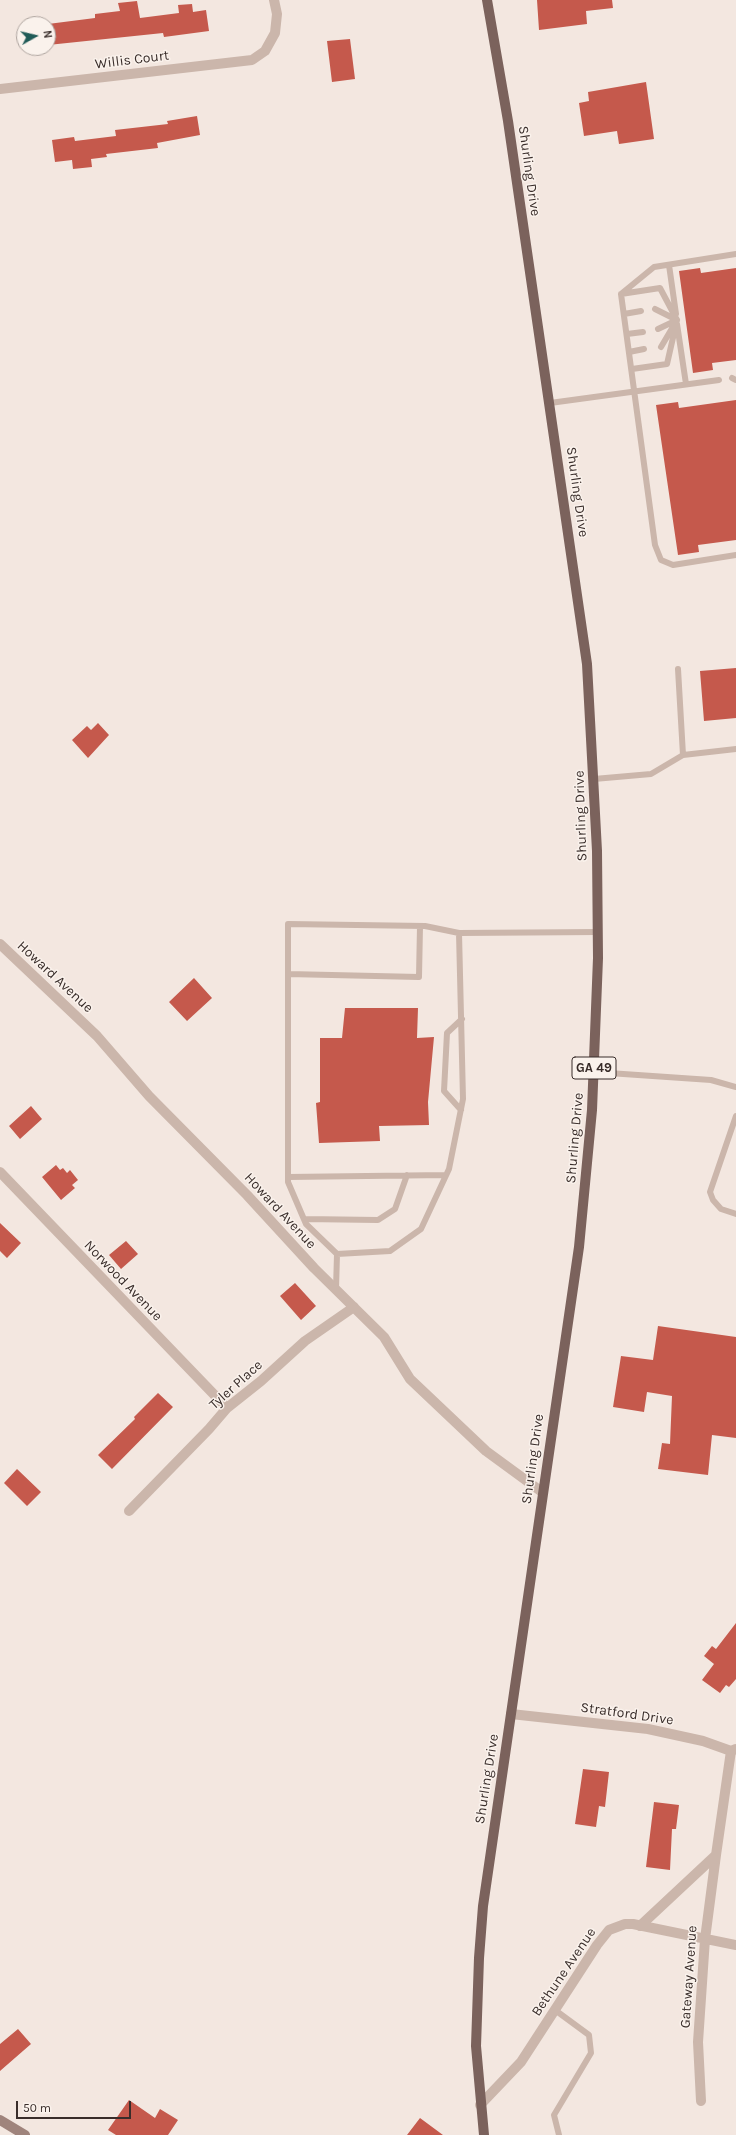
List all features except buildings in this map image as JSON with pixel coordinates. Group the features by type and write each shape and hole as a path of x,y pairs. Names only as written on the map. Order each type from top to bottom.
{"main road":[{"name":"Shurling Drive","path":"484,2135 480,2105 476,2046 479,1958 487,1874 579,1247 592,1110 598,932 594,779 587,664 508,121 487,0"},
{"path":"0,2120 25,2135"}],"street":[{"name":"Willis Court","path":"0,89 252,60 265,51 271,43 277,22 274,0"},
{"name":"Howard Avenue","path":"0,944 97,1036 149,1096 336,1290 384,1336 410,1379 486,1451 542,1492"},
{"name":"Norwood Avenue","path":"0,1172 227,1408"},
{"name":"Tyler Place","path":"129,1511 210,1429 227,1408 261,1381 305,1342 354,1307"},
{"name":"Stratford Drive","path":"511,1714 648,1729 733,1750"},
{"path":"640,1926 716,1856 733,1750"},
{"name":"Gateway Avenue","path":"701,2101 698,2042 705,1939 716,1856"},
{"name":"Bethune Avenue","path":"480,2105 521,2062 596,1945 609,1930 625,1924 736,1946"}],"lane":[{"path":"621,294 654,267 736,254"},
{"path":"669,264 686,384"},
{"path":"621,294 660,288 677,320 667,364 632,369"},
{"path":"621,294 655,545 661,560 673,565 736,555"},
{"path":"655,309 677,320"},
{"path":"624,314 641,311"},
{"path":"658,329 677,320"},
{"path":"661,347 677,320"},
{"path":"627,334 643,332"},
{"path":"629,352 644,349"},
{"path":"550,403 719,380"},
{"path":"678,669 683,754"},
{"path":"594,779 651,774 683,754 736,749"},
{"path":"459,933 463,1099 450,1168 421,1229 390,1251 337,1254 306,1224 288,1182 288,924 420,926 459,933 598,932"},
{"path":"288,974 419,977 420,926"},
{"path":"461,1110 444,1091 447,1033 462,1019"},
{"path":"594,1072 711,1080 736,1087"},
{"path":"736,1116 710,1192 713,1200 721,1209 736,1214"},
{"path":"304,1219 378,1220 395,1209 407,1175"},
{"path":"288,1177 446,1175"},
{"path":"336,1290 337,1254"},
{"path":"555,2010 589,2035 590,2053 554,2115 559,2135"}]}
